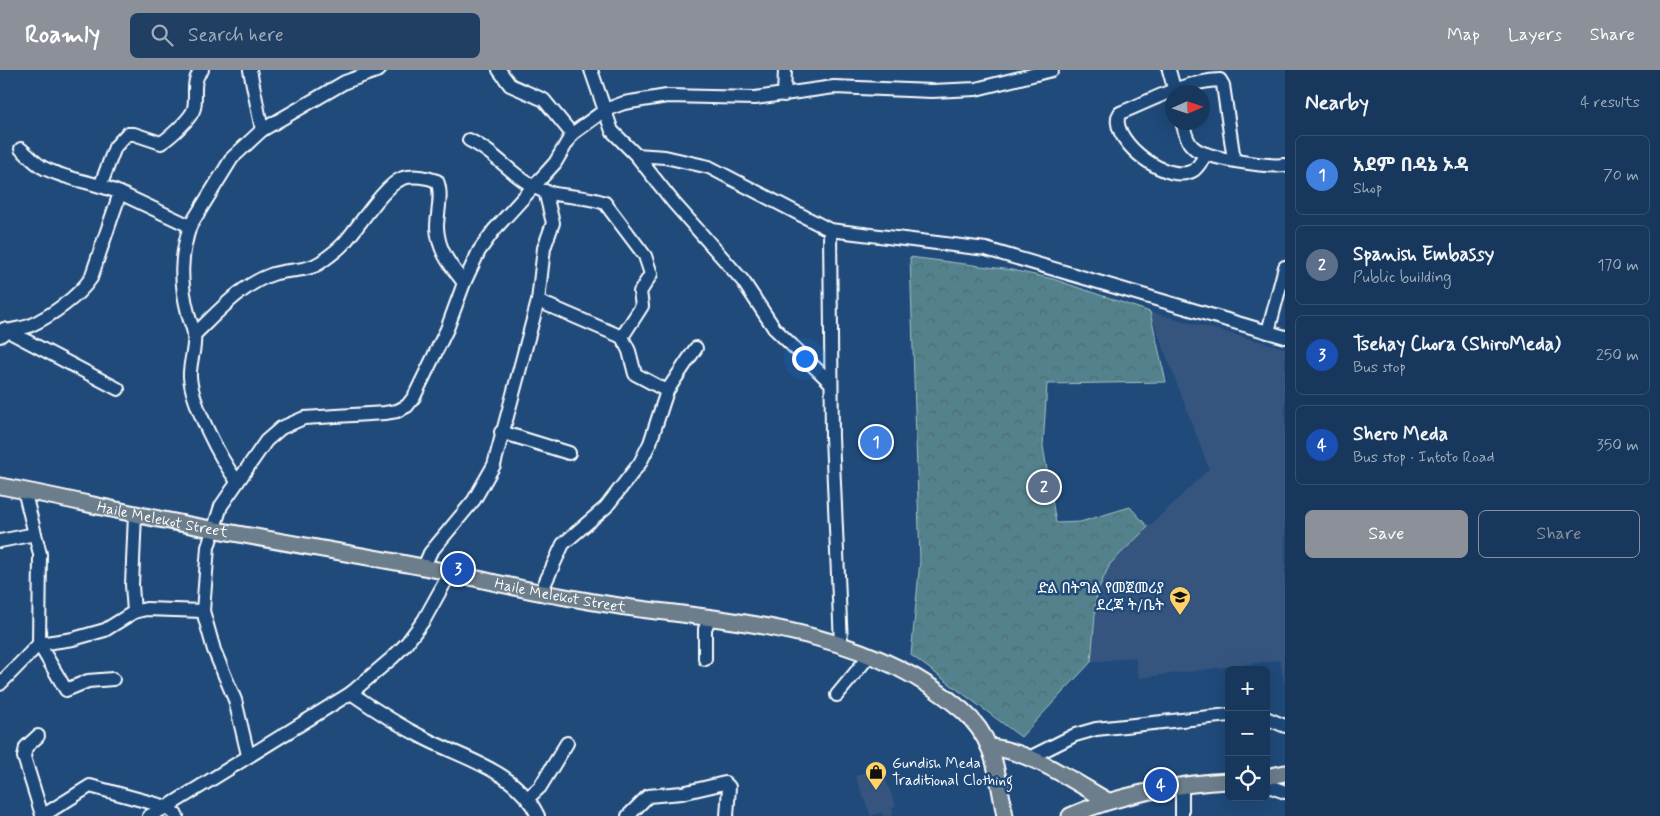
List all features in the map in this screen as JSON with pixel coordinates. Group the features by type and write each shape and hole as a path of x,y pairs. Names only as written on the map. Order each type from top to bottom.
{"main road":[{"name":"Haile Melekot Street","path":"0,486 135,514 541,592 644,610 710,617 762,626 841,644 870,655 911,675 948,699 976,724 991,747 1005,816"},
{"path":"991,747 1031,757 1100,807"},
{"path":"1270,776 1285,773"},
{"path":"1070,816 1182,787 1225,781"}],"street":[{"path":"101,184 115,147 127,134 134,134 161,143 168,139 179,127 194,109 196,83 198,74 202,70"},
{"path":"250,70 262,130"},
{"path":"236,481 225,466 212,440 192,388 190,376 194,334 183,291 180,270 183,248 190,226 232,158 262,130 345,82 379,70"},
{"path":"499,70 510,85 544,100 572,134"},
{"path":"591,70 612,131 636,154 674,203 743,281 774,328 830,383"},
{"path":"784,95 785,70"},
{"path":"248,755 235,700 214,650 202,611 212,529 221,506 236,481 266,441 293,422 323,415 398,412 407,406 414,397 447,329 464,283 479,251 494,230 540,189 572,134 605,110 624,103 668,96 755,98 834,87 932,91 976,89 1047,70"},
{"path":"1170,70 1173,85"},
{"path":"1188,85 1199,81 1220,80 1222,82 1234,160"},
{"path":"1165,94 1120,113 1117,122 1120,131 1134,151 1164,171 1177,173 1190,171 1194,169 1206,154"},
{"path":"1185,130 1191,146 1206,154 1266,166 1285,165"},
{"path":"469,140 490,151 505,167 540,189 562,197 596,199 605,203 645,256 651,274 640,292 642,306 622,337"},
{"path":"21,149 40,166 54,172 101,184 190,226"},
{"path":"636,154 665,157 708,167 830,230 986,249 1285,337"},
{"path":"194,334 221,309 257,281 273,274 309,268 319,264 343,244 382,196 395,182 403,178 416,177 437,181 440,187 437,228 439,243 443,256 464,283"},
{"path":"424,568 430,553 446,532 460,519 488,477 494,464 501,432 538,302 544,248 552,223 540,189"},
{"path":"2,331 21,329 40,320 86,286 92,278 120,193"},
{"path":"830,230 830,383 841,644"},
{"path":"1268,332 1285,268"},
{"path":"538,302 622,337 629,351 635,374 667,391"},
{"path":"2,331 118,389"},
{"path":"541,592 563,544 606,507 640,463 650,444 667,391 696,348"},
{"path":"501,432 568,453"},
{"path":"24,490 40,554 39,644 66,690 88,681 113,679"},
{"path":"134,612 132,585 135,514"},
{"path":"0,541 35,534"},
{"path":"149,816 167,808 350,692 406,644 424,620 450,573"},
{"path":"0,684 39,644 73,639 105,630 134,612 146,609 202,611"},
{"path":"705,658 705,629 710,617"},
{"path":"837,695 870,655"},
{"path":"350,692 424,738 500,773 528,798 538,816"},
{"path":"1031,757 1075,734 1096,729 1225,716"},
{"path":"1270,720 1285,726"},
{"path":"38,736 26,747 24,757 42,816 87,786 167,808 177,816"},
{"path":"528,798 540,787 567,743"},
{"path":"628,816 648,796 682,793 724,783 729,787 730,794 727,816"},
{"path":"1182,787 1182,816"},
{"path":"1270,787 1285,792"}],"shaded area":[{"path":"1150,312 1285,348 1285,688 1280,660 1139,678 1135,657 1091,662 1096,595 1110,564 1209,469"},
{"name":"Gundish Meda Traditional Clothing","path":"880,766 896,806 892,808 894,814 889,816 883,816 882,812 871,816 855,776"}],"green space":[{"path":"910,257 1012,270 1053,279 1150,312 1166,382 1047,384 1043,446 1056,523 1080,522 1130,507 1148,527 1110,564 1097,592 1091,662 1021,737 911,655 920,561"}],"place":[{"name":"አደም በዳኔ ኦዳ","path":"876,442"},
{"name":"Spanish Embassy","path":"1044,487"},
{"name":"Tsehay Chora (ShiroMeda)","path":"458,569"},
{"name":"ድል በትግል የመጀመሪያ ደረጃ ት/ቤት","path":"1180,616"},
{"name":"Shero Meda","path":"1161,785"},
{"name":"Gundish Meda Traditional Clothing","path":"876,791"}]}
